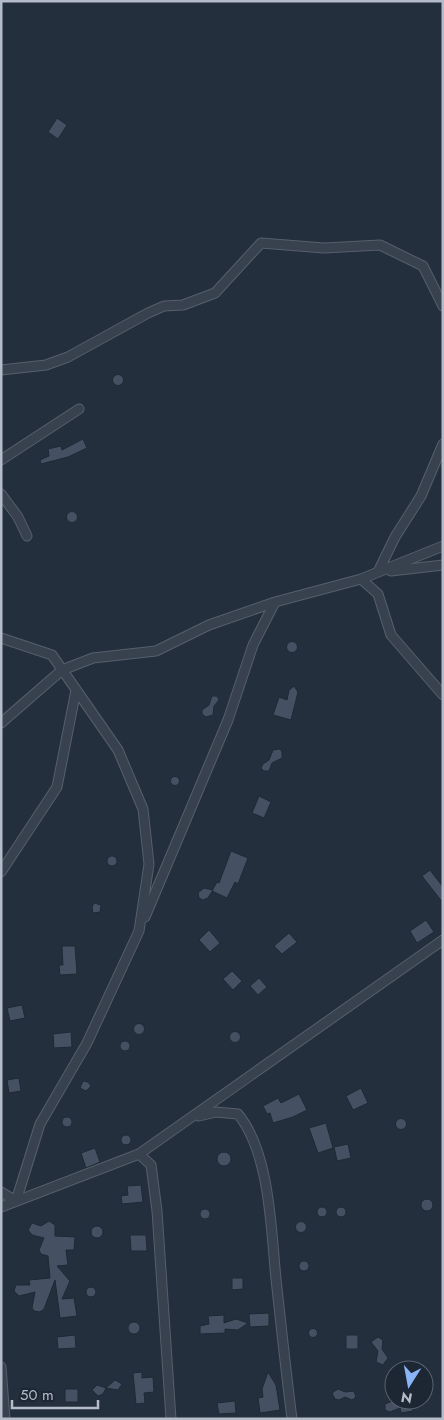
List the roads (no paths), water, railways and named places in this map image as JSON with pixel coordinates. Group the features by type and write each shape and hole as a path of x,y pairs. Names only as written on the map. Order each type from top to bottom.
{"street":[{"path":"1,370 54,362 68,357 148,313 164,306 183,305 214,293 261,243 324,248 380,246 423,266 443,306"},
{"path":"1,460 80,408"},
{"path":"378,572 395,537 421,496 443,444"},
{"path":"1,494 18,517 27,536"},
{"path":"1,723 62,670 93,658 156,651 209,625 275,602 361,579 443,546"},
{"path":"378,572 443,565"},
{"path":"361,579 378,594 391,635 443,695"},
{"path":"16,1202 40,1124 87,1042 139,931 228,720 253,645 275,602"},
{"path":"1,638 52,656 118,750 143,809 150,864 139,931"},
{"path":"1,872 57,787 76,690"},
{"path":"1,1207 139,1154 443,940"},
{"path":"195,1116 216,1112 238,1114 249,1127 254,1142 261,1165 268,1210 292,1419"},
{"path":"139,1154 151,1165 157,1212 171,1419"},
{"path":"1,1192 16,1202"},
{"path":"1,1366 5,1419"}]}
